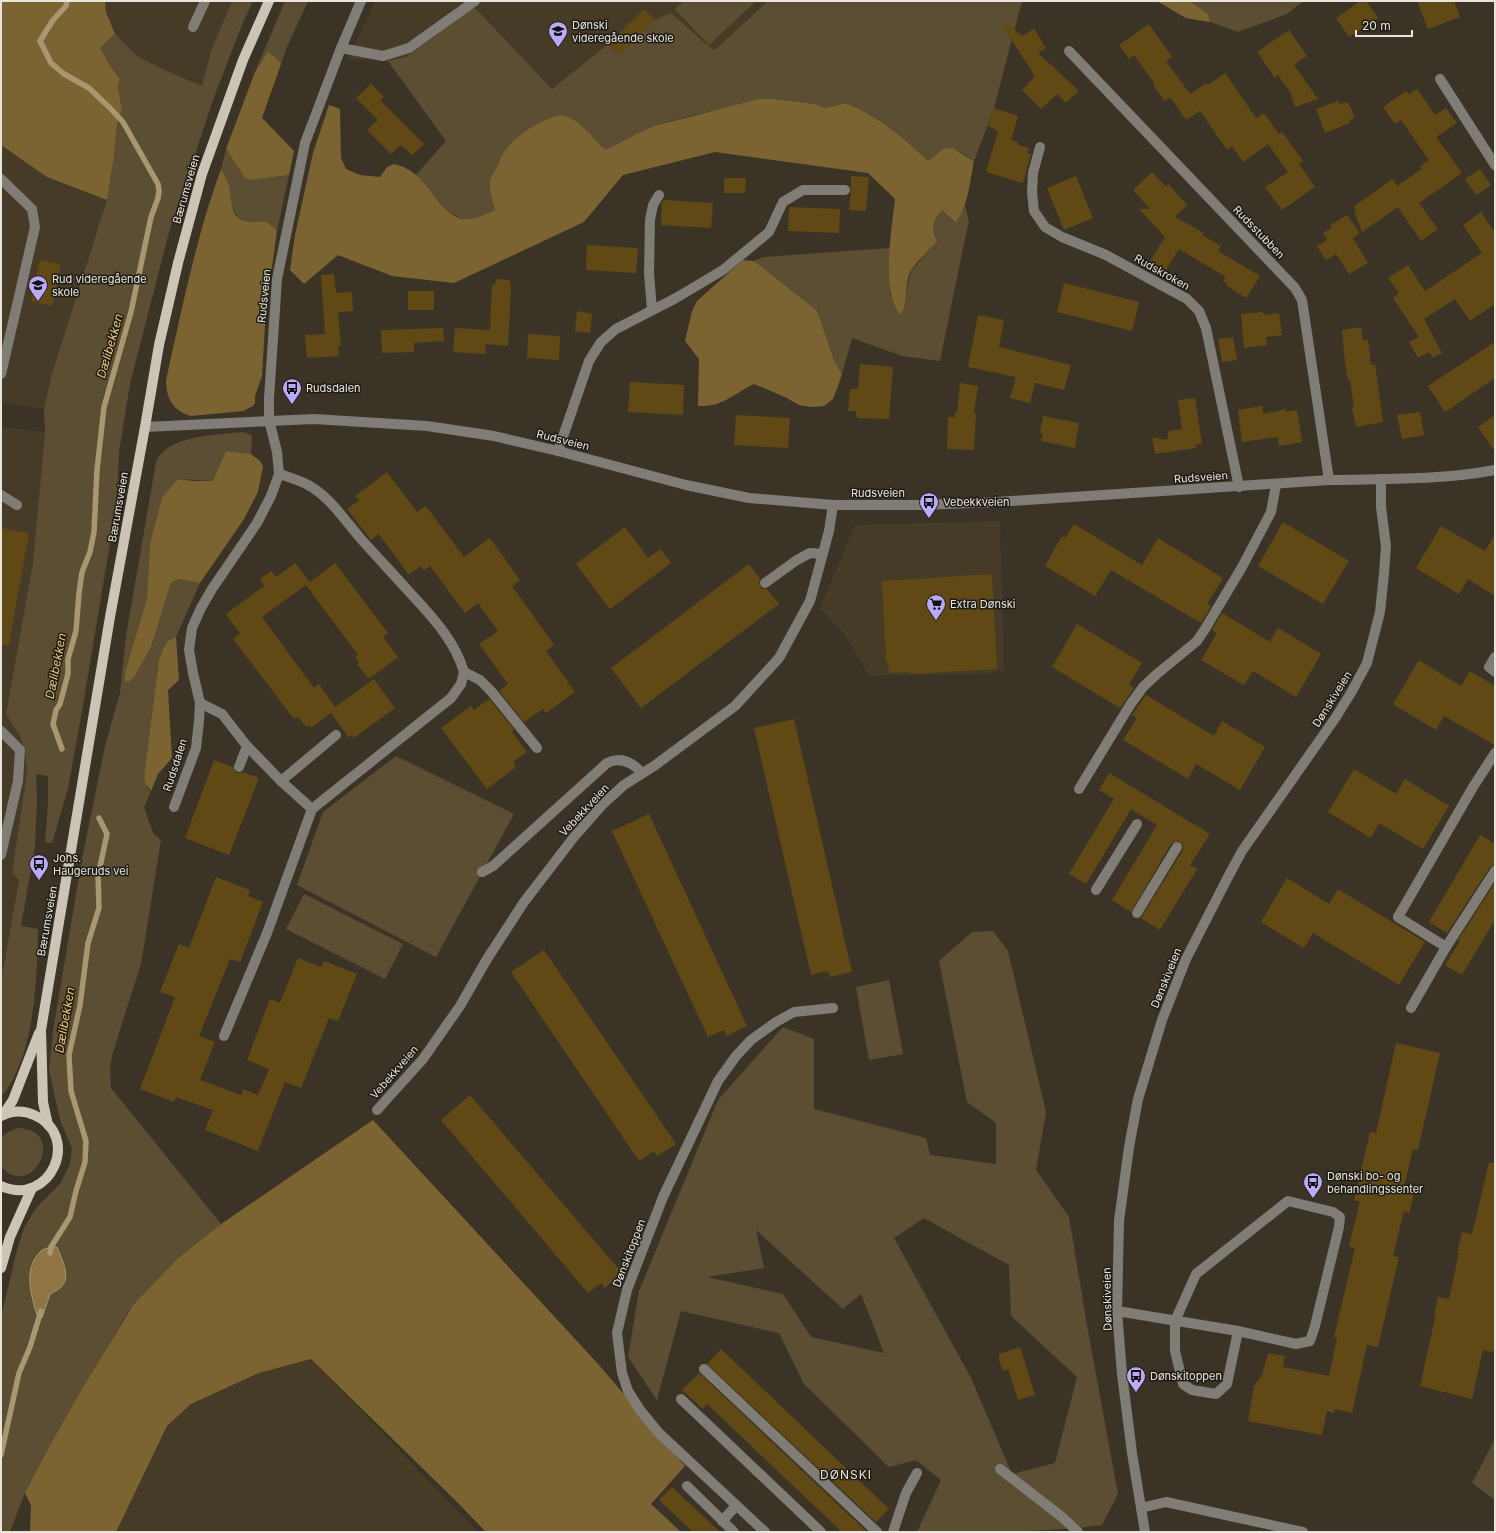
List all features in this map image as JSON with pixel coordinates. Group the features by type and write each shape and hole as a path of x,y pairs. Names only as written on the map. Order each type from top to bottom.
{"main road":[{"name":"Bærumsveien","path":"32,1188 46,1179 57,1161 58,1145 54,1134 48,1125 43,1102 41,1030 110,617 146,427 159,345 178,263 202,174 243,60 269,1"},
{"name":"Bærumsveien","path":"2,1116 13,1100 41,1030"},
{"path":"2,1116 14,1112 25,1112 35,1116 48,1125"},
{"path":"1,1186 16,1190 32,1188"},
{"path":"1,1268 10,1237 32,1188"}],"street":[{"path":"194,27 205,1"},
{"name":"Rudsveien","path":"270,420 269,398 276,287 305,143 341,48 362,1"},
{"path":"341,48 383,56 409,48 475,1"},
{"name":"Rudsstubben","path":"1069,51 1295,288 1302,300 1329,480"},
{"path":"1440,79 1495,165"},
{"name":"Rudskroken","path":"1040,147 1033,173 1032,192 1034,211 1045,227 1062,237 1106,255 1186,299 1199,310 1206,328 1239,487"},
{"path":"1,179 32,209 35,227 1,374"},
{"path":"558,451 589,361 601,342 616,329 676,298 723,270 769,232 783,202 803,190 845,190"},
{"path":"652,310 649,273 650,220 653,205 659,195"},
{"name":"Rudsveien","path":"146,427 199,425 242,421 314,419 427,426 494,436 558,451 686,485 748,498 833,505 997,502 1276,485 1329,480 1474,474 1495,470"},
{"path":"224,1036 267,933 312,809 451,698 461,684 464,672 460,657 434,618 360,538 336,509 314,488 298,480 280,474 270,420"},
{"name":"Rudsdalen","path":"174,807 196,748 200,703 189,650 192,628 200,608 212,588 257,523 271,496 280,474"},
{"name":"Dønskiveien","path":"1145,1532 1132,1453 1124,1390 1117,1311 1120,1221 1129,1147 1138,1099 1160,1028 1186,959 1242,851 1336,717 1367,662 1380,612 1384,574 1386,546 1381,479"},
{"path":"1079,789 1130,705 1143,687 1197,640 1205,628 1242,567 1271,512 1276,485"},
{"path":"1,495 17,505"},
{"name":"Vebekkveien","path":"377,1110 423,1059 460,1006 487,959 524,902 574,837 603,804 624,785 735,706 779,658 810,600 829,531 833,505"},
{"path":"765,584 797,560 810,553 822,554"},
{"path":"1495,657 1489,667 1495,672"},
{"path":"464,672 480,680 491,691 537,748"},
{"path":"200,703 222,714 247,746 281,781 312,809"},
{"path":"1,731 20,750 18,781 1,855"},
{"path":"281,781 336,735"},
{"path":"240,767 247,746"},
{"path":"1446,947 1398,918 1473,787 1495,753"},
{"path":"482,872 493,866 607,763 618,761 630,762 642,773"},
{"path":"1096,890 1137,824"},
{"path":"1138,913 1177,847"},
{"path":"1411,1008 1446,947 1495,872"},
{"name":"Dønskitoppen","path":"765,1532 659,1434 640,1410 628,1391 622,1374 617,1333 627,1290 663,1197 718,1081 736,1056 752,1040 776,1022 794,1012 833,1008"},
{"path":"1117,1311 1176,1321 1238,1331 1296,1344 1310,1341 1315,1326 1340,1217 1333,1212 1288,1201 1196,1274 1176,1321 1174,1351 1183,1384 1192,1390 1216,1394 1227,1384 1238,1331"},
{"path":"704,1369 877,1532"},
{"path":"681,1399 821,1532"},
{"path":"1000,1469 1062,1517 1078,1532"},
{"path":"893,1532 906,1493 917,1473"},
{"path":"687,1486 734,1532"},
{"path":"1141,1508 1166,1502 1304,1532"},
{"path":"722,1521 736,1506"}],"shaded area":[{"path":"1,1 105,1 106,12 115,34 100,48 120,79 118,87 122,109 117,124 114,157 107,200 47,177 1,145"},
{"path":"105,1 232,1 211,51 202,86 138,57 115,34 106,11"},
{"path":"232,1 253,1 241,27 213,100 169,232 130,384 119,452 117,501 83,705 68,789 52,843 45,842 48,776 36,774 37,801 35,846 21,926 38,929 35,994 32,1017 21,1061 12,1080 1,1097 1,981 19,880 12,873 27,772 25,750 20,736 6,714 33,562 45,432 44,409 51,377 107,200 114,157 117,124 122,109 118,87 120,79 100,48 115,34 138,57 202,86 211,51"},
{"path":"285,1 308,1 286,49 281,64 276,58 268,53 255,72"},
{"name":"Dønski videregående skole","path":"375,1 768,1 715,50 707,45 619,56 608,44 552,89 477,10 406,57 388,61 348,59"},
{"path":"684,1 756,1 709,45 675,9"},
{"path":"768,1 1022,1 994,108 974,161 962,153 943,149 928,161 890,128 846,103 826,108 815,104 774,99 693,115 654,126 610,148 605,149 574,122 561,116 549,118 524,133 505,151 491,176 490,181 490,194 495,210 472,218 465,219 458,217 445,208 416,175 446,141 388,61 406,57 473,8 477,10 552,89 608,44 619,55 655,20 671,13 707,45 715,50"},
{"path":"1157,1 1303,1 1287,14 1238,32 1210,22 1186,18"},
{"path":"1157,1 1189,1 1208,14 1210,22 1186,18"},
{"path":"268,52 281,64 262,118 294,151 289,175 249,180 245,178 226,149 255,72"},
{"path":"759,99 774,99 815,104 826,108 846,103 890,128 928,161 943,149 952,148 974,161 963,210 956,222 942,210 936,218 933,229 937,241 910,272 907,283 905,304 901,315 895,305 891,292 889,276 890,242 895,199 868,173 715,152 623,175 584,222 454,283 392,276 338,255 304,284 290,270 295,235 313,153 329,105 340,109 341,158 346,169 360,175 380,177 387,167 394,164 403,167 416,175 451,214 458,218 469,219 495,210 490,194 490,181 503,153 518,137 542,121 559,116 571,118 582,126 605,149 610,148 654,126"},
{"name":"Rud videregående skole","path":"1,145 47,177 107,200 51,377 44,409 1,403"},
{"path":"226,149 245,178 248,180 289,175 277,231 266,221 252,222 243,220 236,215 221,169"},
{"path":"221,169 229,186 232,208 235,215 247,222 266,221 277,231 266,309 262,376 253,406 243,411 191,416 180,411 172,403 167,393 166,380 197,247"},
{"path":"965,206 969,222 940,361 902,356 852,338 842,374 834,361 754,261 764,257 890,248 890,294 905,306 911,271 937,241 933,228 934,221 942,210 959,219"},
{"path":"743,260 754,261 817,311 834,361 842,374 833,399 824,406 812,407 799,405 785,397 754,384 721,402 707,406 698,406 699,359 685,341 692,311 697,301"},
{"path":"1,427 45,432 33,562 6,714 20,736 25,750 27,772 12,872 19,880 1,981"},
{"path":"242,432 252,435 251,454 226,451 213,481 178,479 150,544 147,598 125,672 136,674 151,647 171,583 178,579 200,583 176,637 171,639 159,661 144,776 148,790 151,791 144,807 153,833 161,840 141,964 112,1055 110,1068 111,1088 221,1224 177,1259 133,1305 45,1454 25,1493 10,1532 1,1532 1,1317 17,1250 24,1228 36,1208 60,1184 70,1164 72,1148 60,1120 49,1070 53,1031 82,859 105,746 120,693 126,636 156,462 162,453 170,446 182,441 207,436"},
{"path":"226,451 251,454 260,461 263,466 258,492 244,519 200,583 178,579 171,583 151,647 136,674 130,681 125,681 125,672 147,598 150,544 162,498 178,479 213,481"},
{"path":"1000,521 1004,670 985,674 869,676 845,635 820,608 855,525"},
{"path":"176,637 179,680 168,690 172,758 158,774 151,791 145,783 144,776 159,660 163,649 169,640"},
{"path":"396,756 514,814 436,957 297,885 323,812"},
{"path":"304,894 403,944 385,979 286,929"},
{"path":"993,931 1008,951 1046,1112 1036,1170 1069,1217 1118,1494 1102,1525 1033,1531 917,1532 941,1480 916,1460 889,1467 804,1384 779,1333 681,1311 657,1400 628,1357 639,1291 718,1100 783,1027 814,1039 814,1109 926,1138 930,1155 996,1164 996,1123 967,1102 939,961 972,932","holes":["924,1218 1009,1265 1011,1316 1077,1377 1055,1463 1012,1474 971,1378 894,1238","756,1230 843,1309 861,1294 884,1353 811,1337 783,1294 707,1277 764,1268"]},
{"path":"889,980 903,1054 869,1060 856,987"},
{"path":"373,1120 599,1365 685,1466 651,1504 681,1532 486,1532 311,1359 259,1373 191,1404 167,1426 116,1532 30,1532 31,1505 25,1493 45,1454 82,1389 133,1305 177,1259 221,1224"},
{"path":"17,1128 33,1131 41,1140 43,1150 40,1161 33,1170 24,1176 12,1175 1,1166 1,1138 6,1133"},
{"path":"51,1247 57,1247 65,1267 66,1278 61,1287 50,1294 42,1318 37,1315 31,1291 30,1274 35,1259 40,1252"},
{"path":"311,1359 478,1532 116,1532 167,1426 191,1404 259,1373"},
{"path":"1495,1439 1495,1500 1472,1483"}],"building":[{"path":"1360,1 1366,1 1378,18 1349,37 1336,18"},
{"path":"1417,1 1454,1 1460,17 1428,29"},
{"path":"644,9 655,20 619,56 608,44"},
{"path":"1008,23 1022,36 1034,29 1046,48 1038,53 1079,91 1066,103 1057,94 1041,109 1022,90 1035,76 1003,27"},
{"path":"1149,24 1172,57 1166,61 1190,94 1206,83 1208,85 1225,73 1256,118 1264,113 1279,134 1282,132 1303,161 1299,164 1315,187 1282,210 1265,187 1288,172 1268,144 1243,162 1232,146 1227,150 1200,111 1186,120 1170,97 1165,101 1153,85 1155,84 1134,55 1129,59 1119,45"},
{"path":"1289,30 1307,56 1294,65 1318,99 1295,107 1290,92 1278,75 1275,78 1257,52"},
{"path":"371,84 384,97 380,100 424,144 412,155 401,145 391,154 367,130 378,120 356,98"},
{"path":"1417,89 1435,115 1446,108 1457,123 1436,137 1462,173 1419,203 1438,229 1421,241 1398,207 1362,232 1354,206 1393,179 1397,186 1422,169 1420,166 1429,160 1401,120 1395,124 1383,107 1406,91 1409,94"},
{"path":"1338,101 1340,104 1348,102 1355,118 1349,120 1350,123 1325,133 1316,109"},
{"path":"994,108 1018,116 1011,140 1018,142 1018,145 1029,148 1027,153 1031,154 1023,183 986,172 998,131 988,126"},
{"path":"1480,169 1491,185 1476,195 1465,179"},
{"path":"1152,172 1166,187 1168,184 1187,205 1175,217 1204,233 1202,235 1221,246 1218,251 1260,276 1246,298 1227,286 1228,284 1223,281 1226,277 1179,249 1166,270 1150,261 1165,237 1139,209 1150,209 1133,190"},
{"path":"851,176 869,177 866,211 849,210"},
{"path":"1076,176 1093,218 1064,230 1047,188"},
{"path":"724,178 746,178 745,193 724,193"},
{"path":"664,200 713,203 711,228 661,225 662,202"},
{"path":"789,207 840,209 839,233 788,231"},
{"path":"1481,212 1495,233 1495,304 1470,321 1455,299 1424,319 1442,353 1433,358 1429,352 1418,358 1409,342 1419,337 1393,298 1399,293 1388,278 1408,265 1425,291 1482,253 1463,225"},
{"path":"1347,215 1360,233 1353,238 1368,263 1349,274 1336,254 1326,260 1317,246 1327,240 1323,233 1332,228 1330,225"},
{"path":"587,245 638,248 636,273 586,270"},
{"path":"40,260 61,264 52,306 31,301"},
{"path":"334,274 336,293 352,292 353,311 338,312 341,346 338,346 339,356 307,358 305,335 325,334 321,275"},
{"path":"496,279 510,280 508,346 486,344 485,354 453,352 455,328 490,330 492,285 495,285"},
{"path":"1064,283 1139,302 1132,331 1057,312"},
{"path":"408,291 434,291 434,310 408,310"},
{"path":"577,311 592,314 590,333 575,331"},
{"path":"1263,312 1264,315 1279,313 1282,335 1266,337 1267,345 1244,348 1241,314"},
{"path":"978,315 1004,320 999,347 1071,365 1064,390 1035,383 1030,403 1010,398 1016,377 968,367"},
{"path":"1361,327 1363,341 1368,340 1371,365 1375,364 1383,422 1356,427 1352,408 1354,408 1350,380 1348,380 1345,362 1342,330"},
{"path":"443,328 444,341 414,343 414,352 382,353 381,330"},
{"path":"528,334 560,336 559,360 527,358"},
{"path":"1233,337 1237,360 1222,362 1218,339"},
{"path":"1495,342 1495,378 1445,412 1428,386"},
{"path":"860,364 893,367 889,419 858,418 856,416 856,411 848,411 850,389 858,389"},
{"path":"630,382 684,385 683,415 628,412"},
{"path":"960,383 978,386 974,413 976,413 974,450 947,449 948,417 955,417 955,412 957,412"},
{"path":"1195,398 1202,444 1194,445 1196,448 1155,454 1152,437 1167,440 1169,431 1182,429 1178,400"},
{"path":"1262,406 1263,414 1286,409 1286,412 1297,410 1302,442 1279,446 1278,437 1242,442 1238,410"},
{"path":"1420,412 1424,435 1402,439 1397,415"},
{"path":"736,415 790,418 788,448 734,445"},
{"path":"1495,415 1495,452 1478,427"},
{"path":"1043,416 1079,423 1075,448 1041,441 1043,433 1040,433"},
{"path":"387,472 417,512 426,506 464,557 490,538 520,580 512,586 554,645 546,651 575,692 546,713 543,709 524,722 499,691 508,684 479,644 498,631 478,603 465,613 430,566 424,570 421,566 409,575 379,534 371,540 347,509 359,500 355,496"},
{"path":"1283,522 1349,561 1323,604 1258,566"},
{"path":"1074,524 1142,565 1158,538 1223,578 1207,604 1211,606 1201,623 1111,570 1095,596 1045,566 1062,536 1065,538"},
{"path":"1441,526 1485,551 1495,534 1495,596 1468,579 1459,594 1416,568"},
{"path":"625,527 648,558 660,549 671,563 610,609 576,564"},
{"path":"1,528 29,533 9,645 1,645"},
{"path":"295,563 310,582 262,617 314,688 319,684 335,707 374,679 395,708 354,738 352,735 349,738 331,713 311,728 309,725 306,727 298,717 294,719 233,639 240,634 226,614 264,586 260,579 271,571 276,577"},
{"path":"335,563 388,633 383,637 398,657 369,679 357,664 359,662 355,657 358,655 306,585"},
{"path":"749,564 760,579 760,587 767,589 779,604 641,708 611,668"},
{"path":"992,574 997,669 910,674 910,672 889,673 888,662 886,662 882,581"},
{"path":"1222,613 1270,642 1278,628 1321,654 1296,697 1253,671 1244,685 1201,660 1217,633 1212,630"},
{"path":"1077,624 1142,663 1129,684 1134,688 1120,708 1052,667"},
{"path":"1419,660 1461,686 1470,671 1495,686 1495,745 1444,716 1436,730 1393,704"},
{"path":"1146,695 1214,736 1222,721 1265,747 1240,790 1196,764 1188,779 1123,740 1137,718 1132,715"},
{"path":"489,699 514,729 512,732 527,752 513,762 516,767 487,789 441,728 471,706 474,710"},
{"path":"794,719 852,972 830,977 828,971 811,975 754,728"},
{"path":"214,760 233,767 236,773 243,772 259,778 229,855 185,838"},
{"path":"1354,769 1396,794 1405,779 1449,806 1423,849 1379,823 1371,838 1328,812"},
{"path":"1109,773 1210,834 1190,865 1197,869 1160,930 1141,918 1183,850 1183,847 1178,841 1171,844 1131,912 1112,900 1157,825 1131,809 1086,884 1069,874 1114,799 1099,790"},
{"path":"649,814 747,1026 727,1036 724,1030 708,1037 612,831"},
{"path":"1480,835 1495,844 1495,865 1490,867 1447,933 1429,922"},
{"path":"216,877 250,890 248,896 263,902 240,962 230,959 199,1036 215,1042 200,1080 241,1095 243,1089 258,1095 269,1069 247,1060 270,999 280,1003 298,958 321,967 324,961 357,974 338,1021 329,1018 301,1088 285,1082 258,1151 205,1130 213,1110 176,1097 174,1102 140,1089 175,997 160,992 179,944 189,948"},
{"path":"1287,878 1329,904 1338,889 1425,942 1399,985 1313,933 1304,948 1261,922"},
{"path":"1495,883 1495,920 1462,975 1445,965 1460,941 1458,940"},
{"path":"544,950 676,1144 657,1156 654,1151 639,1161 511,972"},
{"path":"1396,1043 1440,1053 1418,1150 1413,1149 1404,1187 1415,1190 1409,1213 1404,1211 1393,1256 1399,1257 1378,1347 1367,1345 1352,1413 1335,1409 1334,1413 1327,1411 1322,1435 1248,1421 1254,1386 1262,1375 1268,1353 1285,1356 1283,1367 1329,1376 1337,1338 1334,1337 1355,1248 1349,1246 1360,1201 1354,1200 1370,1132 1376,1133"},
{"path":"470,1095 622,1273 605,1288 601,1283 588,1293 441,1120"},
{"path":"1489,1163 1495,1163 1495,1344 1493,1352 1483,1350 1472,1399 1420,1386 1436,1314 1434,1314 1438,1297 1449,1299 1462,1232 1472,1234"},
{"path":"1020,1347 1035,1395 1018,1400 1008,1369 1003,1371 999,1360 999,1354"},
{"path":"721,1349 889,1509 876,1522 707,1364"},
{"path":"699,1373 867,1532 842,1532 707,1404 703,1409 682,1390"},
{"path":"672,1487 720,1532 693,1532 659,1500"}],"waterway":[{"name":"Dælibekken","path":"62,749 53,724 68,674 68,659 76,631 82,572 90,552 94,532 97,470 104,407 131,312 151,217 159,191 158,184 123,122 89,88 64,74 51,63 40,41 53,20 66,6 67,1"},
{"name":"Dælibekken","path":"50,1253 51,1247 70,1217 85,1162 86,1141 71,1091 69,1055 80,1005 88,943 99,908 98,876 107,834 99,818"},
{"name":"Dælibekken","path":"1,1455 19,1373 30,1347 41,1311"}],"place":[{"name":"Dønski videregående skole","path":"558,48"},
{"name":"Rud videregående skole","path":"38,302"},
{"name":"Rudsdalen","path":"292,405"},
{"name":"Vebekkveien","path":"929,519"},
{"name":"Extra Dønski","path":"936,621"},
{"name":"Johs. Haugeruds vei","path":"39,881"},
{"name":"Dønski bo- og behandlingssenter","path":"1313,1199"},
{"name":"Dønskitoppen","path":"1136,1393"}],"district":[{"name":"DØNSKI","path":"846,1475"}]}
